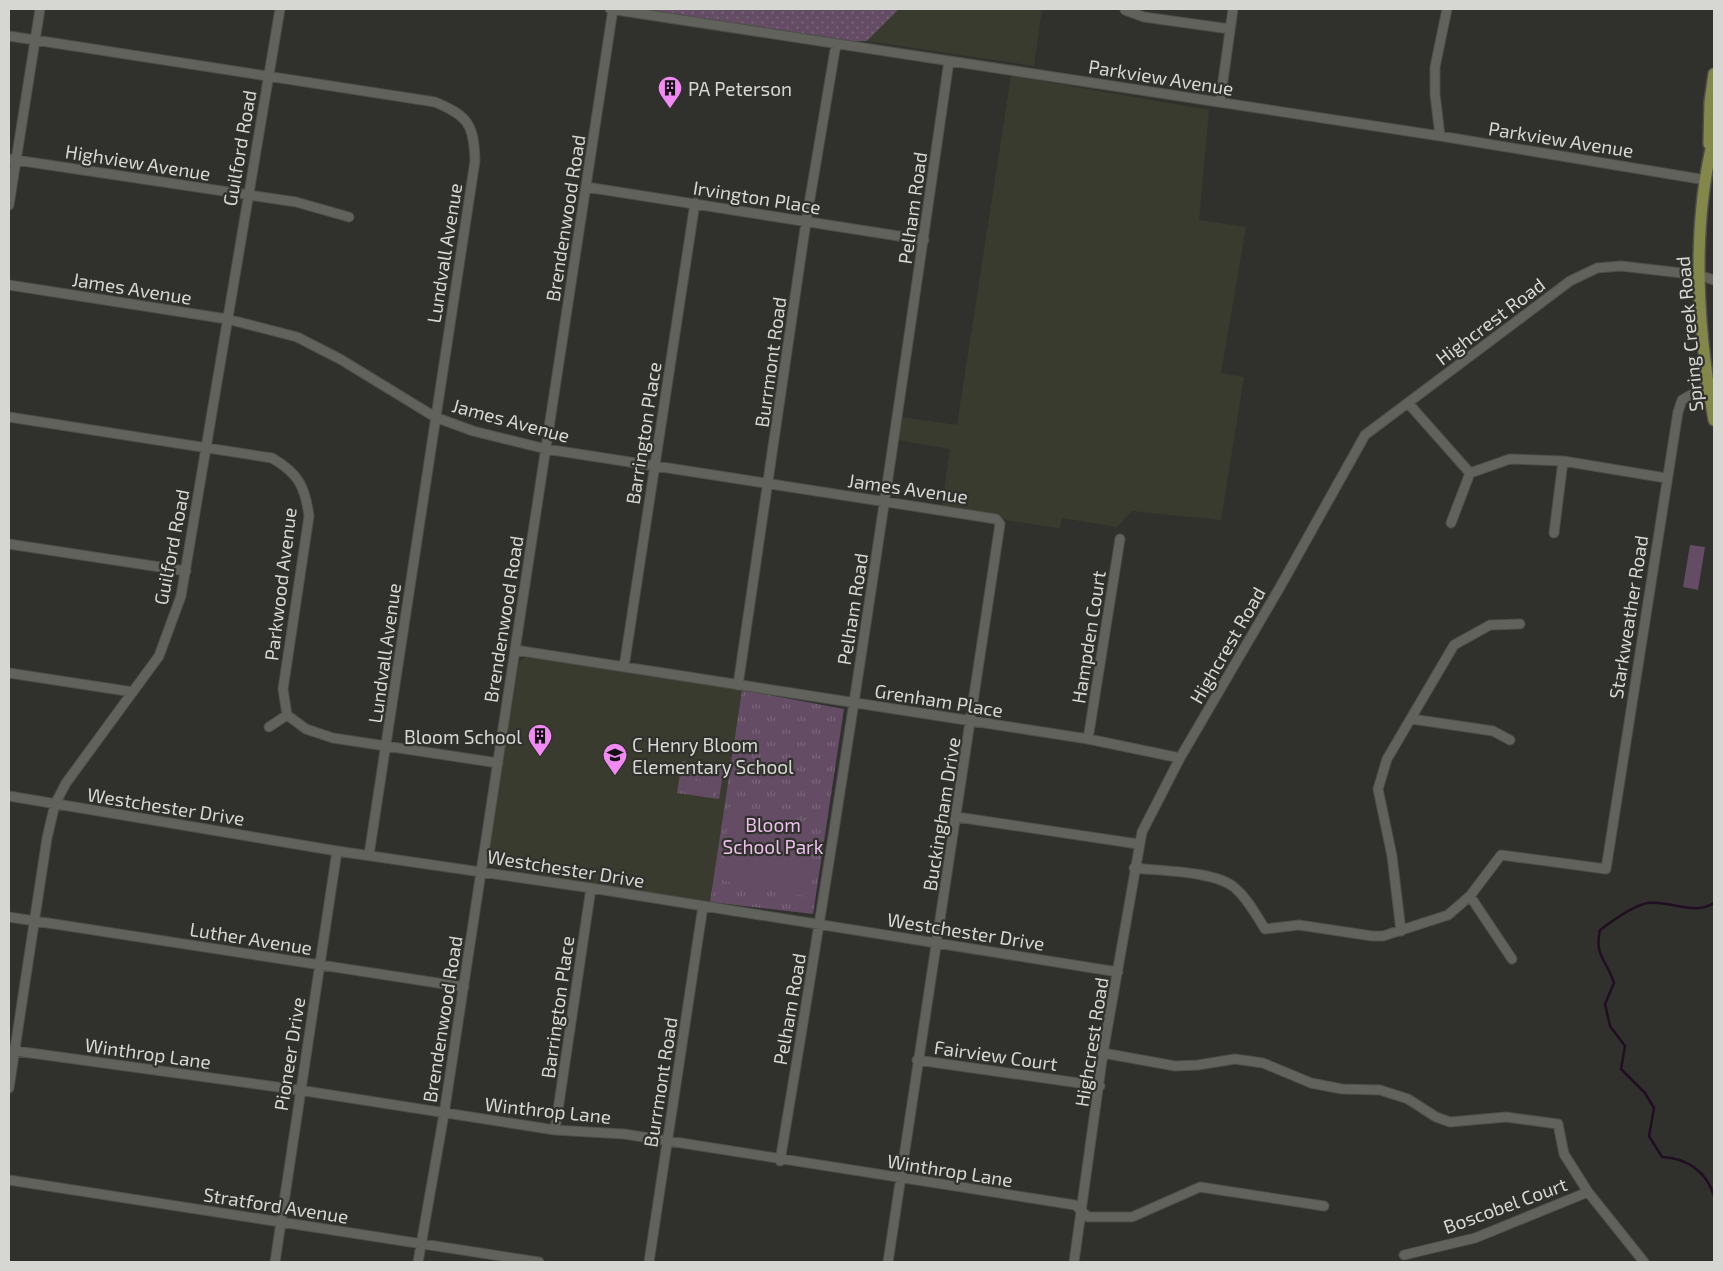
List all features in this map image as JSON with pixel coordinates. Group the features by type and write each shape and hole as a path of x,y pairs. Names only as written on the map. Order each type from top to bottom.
{"main road":[{"name":"Spring Creek Road","path":"1714,74 1710,102 1709,156 1699,275 1708,385 1714,420"},
{"name":"Spring Creek Road","path":"1709,156 1714,136"}],"street":[{"path":"9,205 12,159 40,9"},
{"name":"Guilford Road","path":"9,1088 12,1050 55,804 76,767 159,656 174,618 186,571 247,194 280,9"},
{"name":"Parkview Avenue","path":"612,9 1440,136 1706,180"},
{"name":"Brendenwood Road","path":"418,1262 444,1114 482,872 612,9"},
{"path":"1220,102 1233,9"},
{"path":"1440,136 1435,94 1435,66 1447,9"},
{"path":"1125,10 1144,17 1230,29"},
{"name":"Lundvall Avenue","path":"9,36 435,102 455,110 470,123 474,138 475,160 369,854"},
{"name":"Burrmont Road","path":"738,685 806,222 836,44"},
{"name":"Pelham Road","path":"780,1161 820,924 885,502 949,61"},
{"name":"Highview Avenue","path":"12,159 296,202 349,217"},
{"name":"Irvington Place","path":"586,188 695,203 924,240"},
{"name":"Barrington Place","path":"624,667 695,203"},
{"name":"Highcrest Road","path":"1074,1262 1100,1086 1103,1053 1138,844 1142,832 1180,758 1280,587 1365,435 1570,281 1597,268 1621,266 1699,275 1714,280"},
{"name":"James Avenue","path":"9,285 227,320 297,338 340,359 435,417 473,431 546,449 996,519"},
{"name":"Starkweather Road","path":"1470,896 1501,855 1606,869 1666,478 1682,400 1708,385"},
{"path":"1408,403 1470,473"},
{"name":"Parkwood Avenue","path":"9,417 272,458 287,467 299,480 306,496 309,516 283,689 287,715"},
{"path":"1451,523 1470,473 1510,459 1562,461 1666,478"},
{"path":"1554,533 1562,461"},
{"name":"Buckingham Drive","path":"888,1262 917,1060 938,943 1000,524 996,519"},
{"name":"Hampden Court","path":"1088,739 1120,539"},
{"path":"9,544 186,571"},
{"path":"1401,931 1392,856 1378,789 1387,759 1454,645 1490,625 1520,624"},
{"name":"Grenham Place","path":"515,650 1088,739 1180,758"},
{"path":"9,673 133,692"},
{"path":"269,727 287,715 306,729 333,738 498,763"},
{"path":"1412,719 1493,731 1510,740"},
{"name":"Westchester Drive","path":"9,796 336,851 369,854 591,888 1118,972"},
{"path":"957,817 1138,844"},
{"name":"Pioneer Drive","path":"275,1262 299,1090 320,965 336,851"},
{"path":"1134,868 1214,878 1228,884 1235,888 1250,905 1265,929 1299,925 1372,936 1401,931 1448,915 1470,896 1512,959"},
{"name":"Barrington Place","path":"555,1130 591,888"},
{"name":"Burrmont Road","path":"649,1262 703,906"},
{"name":"Luther Avenue","path":"9,918 464,987"},
{"name":"Winthrop Lane","path":"12,1050 299,1090 555,1130 618,1134 668,1141 780,1161 1074,1205 1088,1217 1132,1217 1200,1187 1324,1206"},
{"path":"1103,1053 1175,1066 1198,1065 1235,1059 1263,1063 1311,1083 1342,1089 1380,1090 1408,1099 1436,1117 1450,1122 1506,1117 1558,1124 1564,1154 1588,1192 1644,1262"},
{"name":"Fairview Court","path":"917,1060 1100,1086"},
{"name":"Stratford Avenue","path":"9,1180 539,1262"},
{"name":"Boscobel Court","path":"1404,1255 1475,1238 1588,1192"}],"shaded area":[{"path":"899,9 1042,9 1034,66 867,41"},
{"path":"1011,76 1209,110 1199,220 1246,227 1221,373 1244,377 1221,520 1132,511 1117,527 1062,518 1060,528 1010,521 978,511 942,505 950,449 898,440 901,417 957,425"},
{"name":"C Henry Bloom Elementary School","path":"525,657 742,690 710,902 490,866 488,861 519,662"}],"green space":[{"path":"643,9 899,9 867,41 836,41"},
{"path":"1690,545 1705,547 1698,590 1683,587"},
{"name":"Bloom School Park","path":"742,690 844,709 813,914 710,902"},
{"path":"682,761 724,767 719,799 677,793"},
{"path":"688,763 716,767 715,780 687,776"},
{"path":"686,779 714,783 712,796 684,792"},
{"path":"729,807 768,814 782,821 793,830 801,841 806,856 805,896 724,881 722,877"}],"waterway":[{"path":"1714,903 1698,908 1656,903 1642,904 1600,930 1599,939 1602,958 1614,983 1605,1004 1610,1026 1625,1046 1621,1069 1645,1093 1654,1108 1649,1136 1662,1157 1688,1163 1701,1173 1711,1187 1714,1196"}],"place":[{"name":"PA Peterson","path":"670,109"},
{"name":"Bloom School","path":"540,757"},
{"name":"C Henry Bloom Elementary School","path":"615,776"}]}
